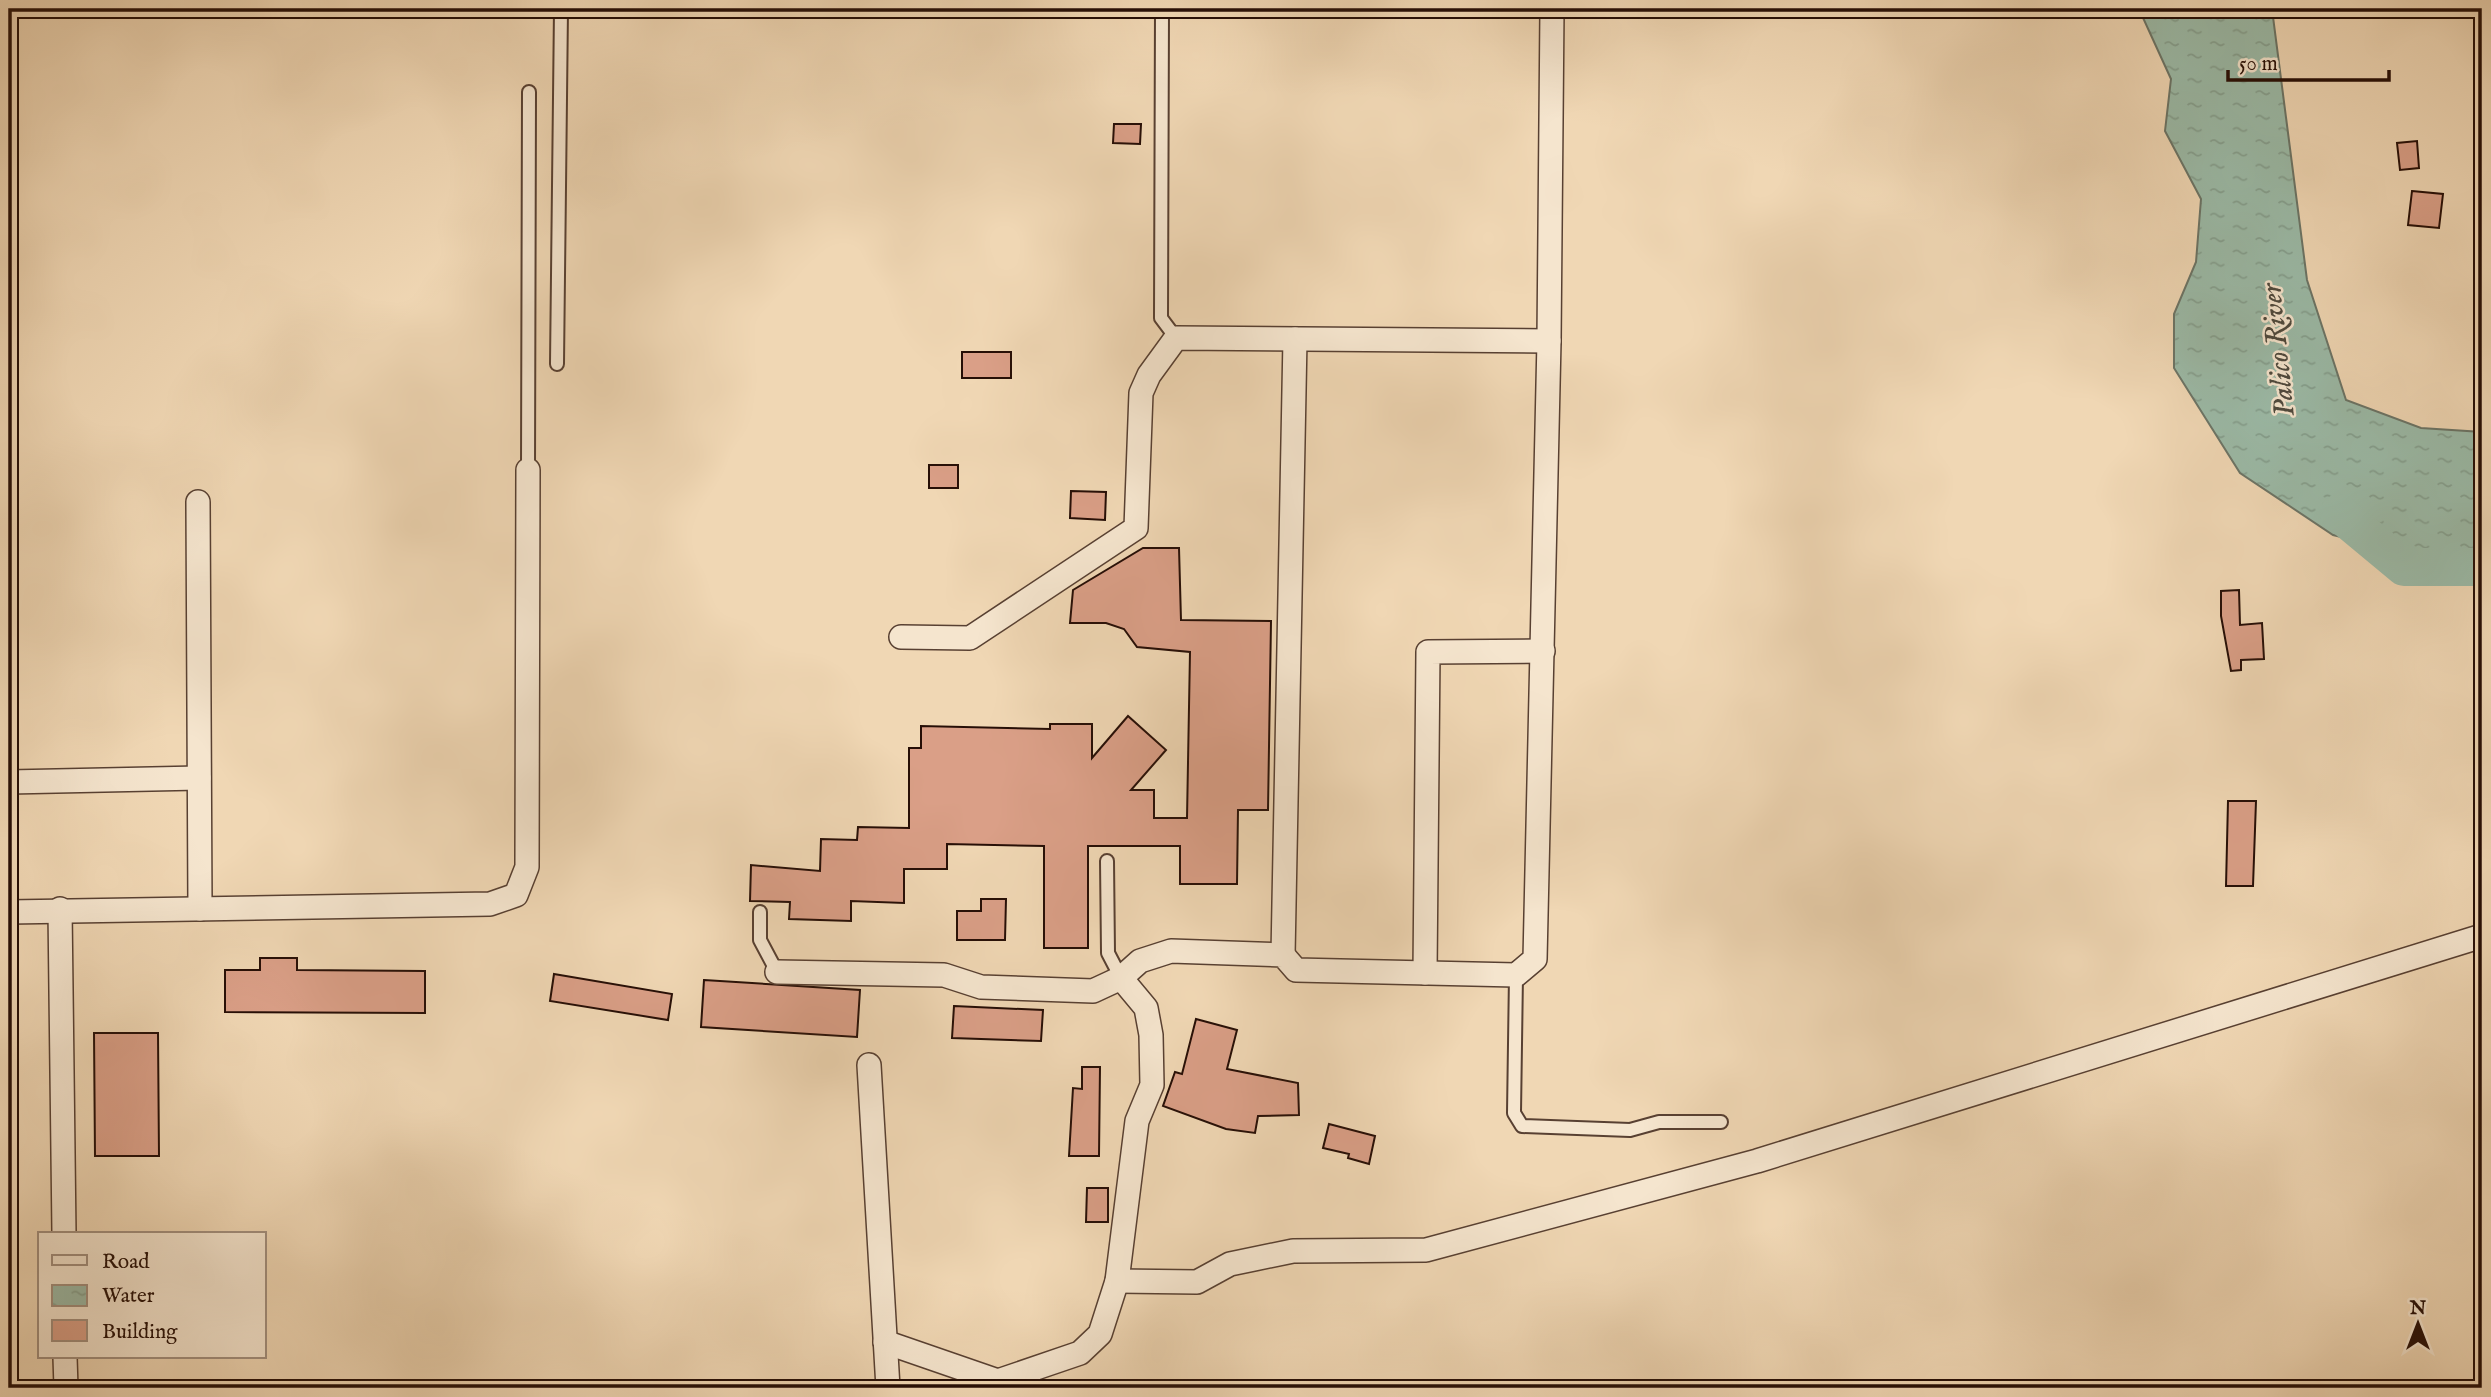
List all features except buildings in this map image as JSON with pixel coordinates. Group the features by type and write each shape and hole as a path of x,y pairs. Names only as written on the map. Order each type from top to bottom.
{"street":[{"path":"1295,339 1283,955 1296,970 1516,975 1535,959 1549,341 1552,9"},
{"path":"901,637 970,638 1136,528 1141,393 1149,375 1176,338 1549,341"},
{"path":"9,912 60,909 490,904 516,895 527,867 528,470"},
{"path":"198,502 200,909"},
{"path":"1425,973 1427,652 1543,651"},
{"path":"9,782 199,778"},
{"path":"60,909 64,1232"},
{"path":"1117,1281 1197,1282 1230,1264 1293,1251 1426,1250 1757,1161 2482,936"},
{"path":"777,972 944,975 981,987 1093,991 1121,978 1140,961 1171,951 1283,955"},
{"path":"885,1342 993,1385 1080,1353 1100,1334 1117,1281 1137,1121 1152,1085 1151,1035 1146,1008 1121,978"},
{"path":"869,1065 888,1388"},
{"path":"65,1358 66,1388"}],"lane":[{"path":"557,364 561,9"},
{"path":"1161,9 1161,317 1176,338"},
{"path":"528,470 529,92"},
{"path":"1107,861 1108,953 1121,978"},
{"path":"760,912 760,940 777,972"},
{"path":"1516,975 1514,1113 1522,1126 1630,1130 1659,1122 1721,1122"}],"water":[{"path":"2139,9 2272,9 2307,280 2346,400 2421,428 2482,432 2482,571 2333,535 2240,473 2174,368 2174,314 2196,262 2201,199 2165,131 2171,79"}],"waterway":[{"name":"Palico River","path":"2339,513 2404,567 2482,567"}]}
